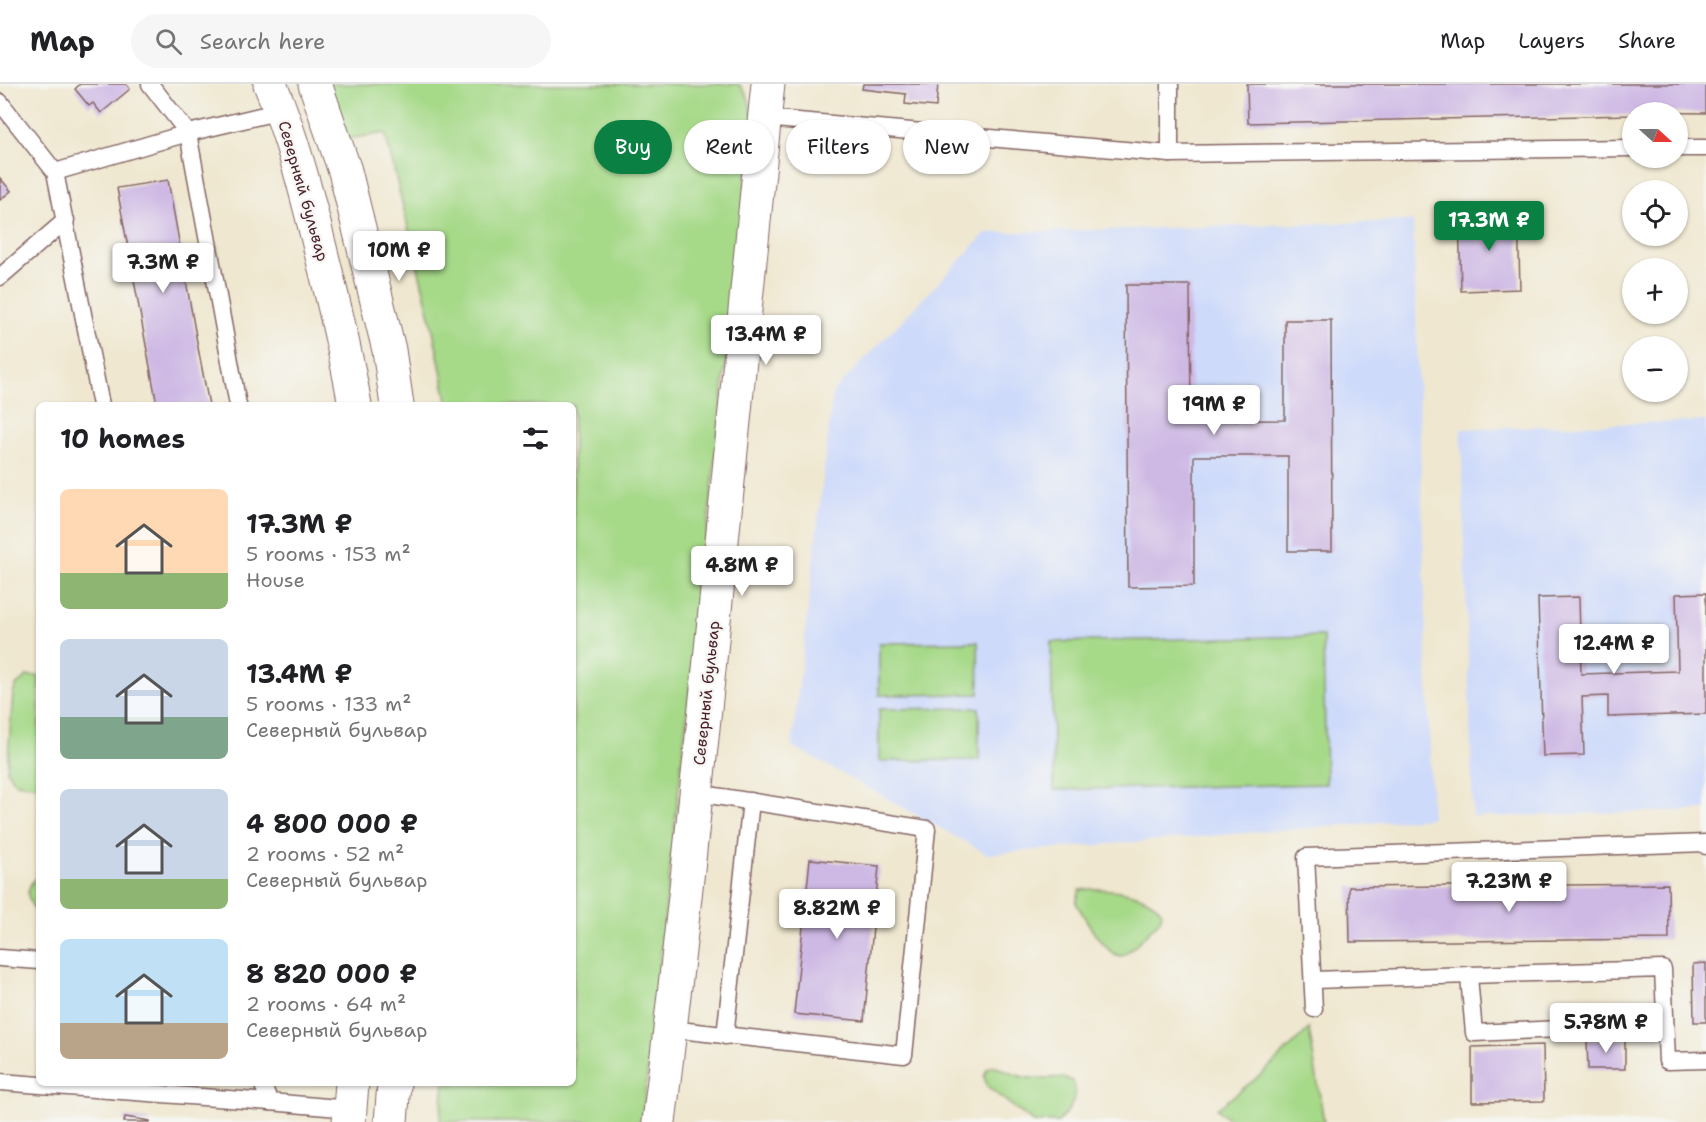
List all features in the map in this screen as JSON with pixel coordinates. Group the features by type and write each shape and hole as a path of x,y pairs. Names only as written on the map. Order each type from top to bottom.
{"main road":[{"path":"315,84 345,171 389,350 397,402"},
{"name":"Северный бульвар","path":"659,1122 696,793 768,84"},
{"name":"Северный бульвар","path":"275,98 304,183 345,349 354,402"},
{"path":"391,1122 394,1086"}],"lane":[{"path":"150,84 188,132 237,402"},
{"path":"1170,84 1170,154"},
{"path":"55,172 188,132 275,98"},
{"path":"0,102 55,172 100,402"},
{"path":"764,118 1170,154 1622,148"},
{"path":"1688,148 1706,148"},
{"path":"0,277 66,220"},
{"path":"670,1029 904,1055 927,829 696,793"},
{"path":"726,1036 752,801"},
{"path":"1314,1009 1306,857 1706,843 1706,846"},
{"path":"0,958 36,961"},
{"path":"1313,980 1468,977 1663,969 1667,1061 1706,1060"},
{"path":"1468,977 1474,1033 1664,1024"},
{"path":"0,1082 36,1085"},
{"path":"54,1086 270,1102 350,1104"},
{"path":"263,1086 270,1102"}],"shaded area":[{"path":"1413,221 1432,818 987,854 792,746 833,392 986,233"},
{"path":"1706,421 1706,810 1473,817 1461,429"}],"green space":[{"path":"328,84 739,84 748,97 753,120 684,120 684,174 747,174 642,1122 440,1122 444,1086 576,1086 576,402 447,402 431,320 385,133 347,139"},
{"path":"1323,636 1326,784 1054,790 1051,642"},
{"path":"978,642 979,694 879,695 879,643"},
{"path":"27,676 36,676 36,786 16,783 7,771 13,693 16,686"},
{"path":"979,708 979,760 879,761 879,709"},
{"path":"36,878 36,911 28,894"},
{"path":"1080,890 1121,891 1141,897 1157,906 1162,913 1160,920 1122,956 1112,953 1094,933 1076,903"},
{"path":"1309,1029 1324,1122 1233,1122 1217,1109 1263,1073"},
{"path":"993,1066 1025,1077 1061,1078 1073,1081 1075,1092 1072,1103 1058,1122 1033,1122 988,1087 984,1077 987,1069"}],"building":[{"path":"80,84 126,84 130,89 101,113 93,103 89,106 75,89"},
{"path":"863,84 938,84 936,107 905,104 906,94 862,89"},
{"path":"1247,84 1706,84 1706,113 1688,113 1688,102 1622,102 1622,115 1248,123"},
{"path":"0,178 11,191 0,200"},
{"path":"168,180 208,402 156,402 117,188"},
{"path":"1518,213 1520,289 1461,291 1459,214"},
{"path":"1126,285 1190,285 1191,421 1285,420 1285,320 1331,320 1332,551 1288,551 1288,456 1194,456 1194,586 1128,587"},
{"path":"1706,593 1706,714 1608,717 1608,696 1582,697 1584,755 1543,756 1538,598 1579,597 1581,674 1678,671 1676,594"},
{"path":"810,859 879,866 864,1021 794,1014"},
{"path":"1668,884 1669,939 1350,942 1349,887"},
{"path":"1706,963 1706,1022 1694,1022 1693,964"},
{"path":"1625,1039 1625,1069 1588,1069 1587,1040"},
{"path":"1543,1045 1544,1101 1472,1102 1472,1047"},
{"path":"125,1117 150,1121 150,1122 124,1122"}]}
